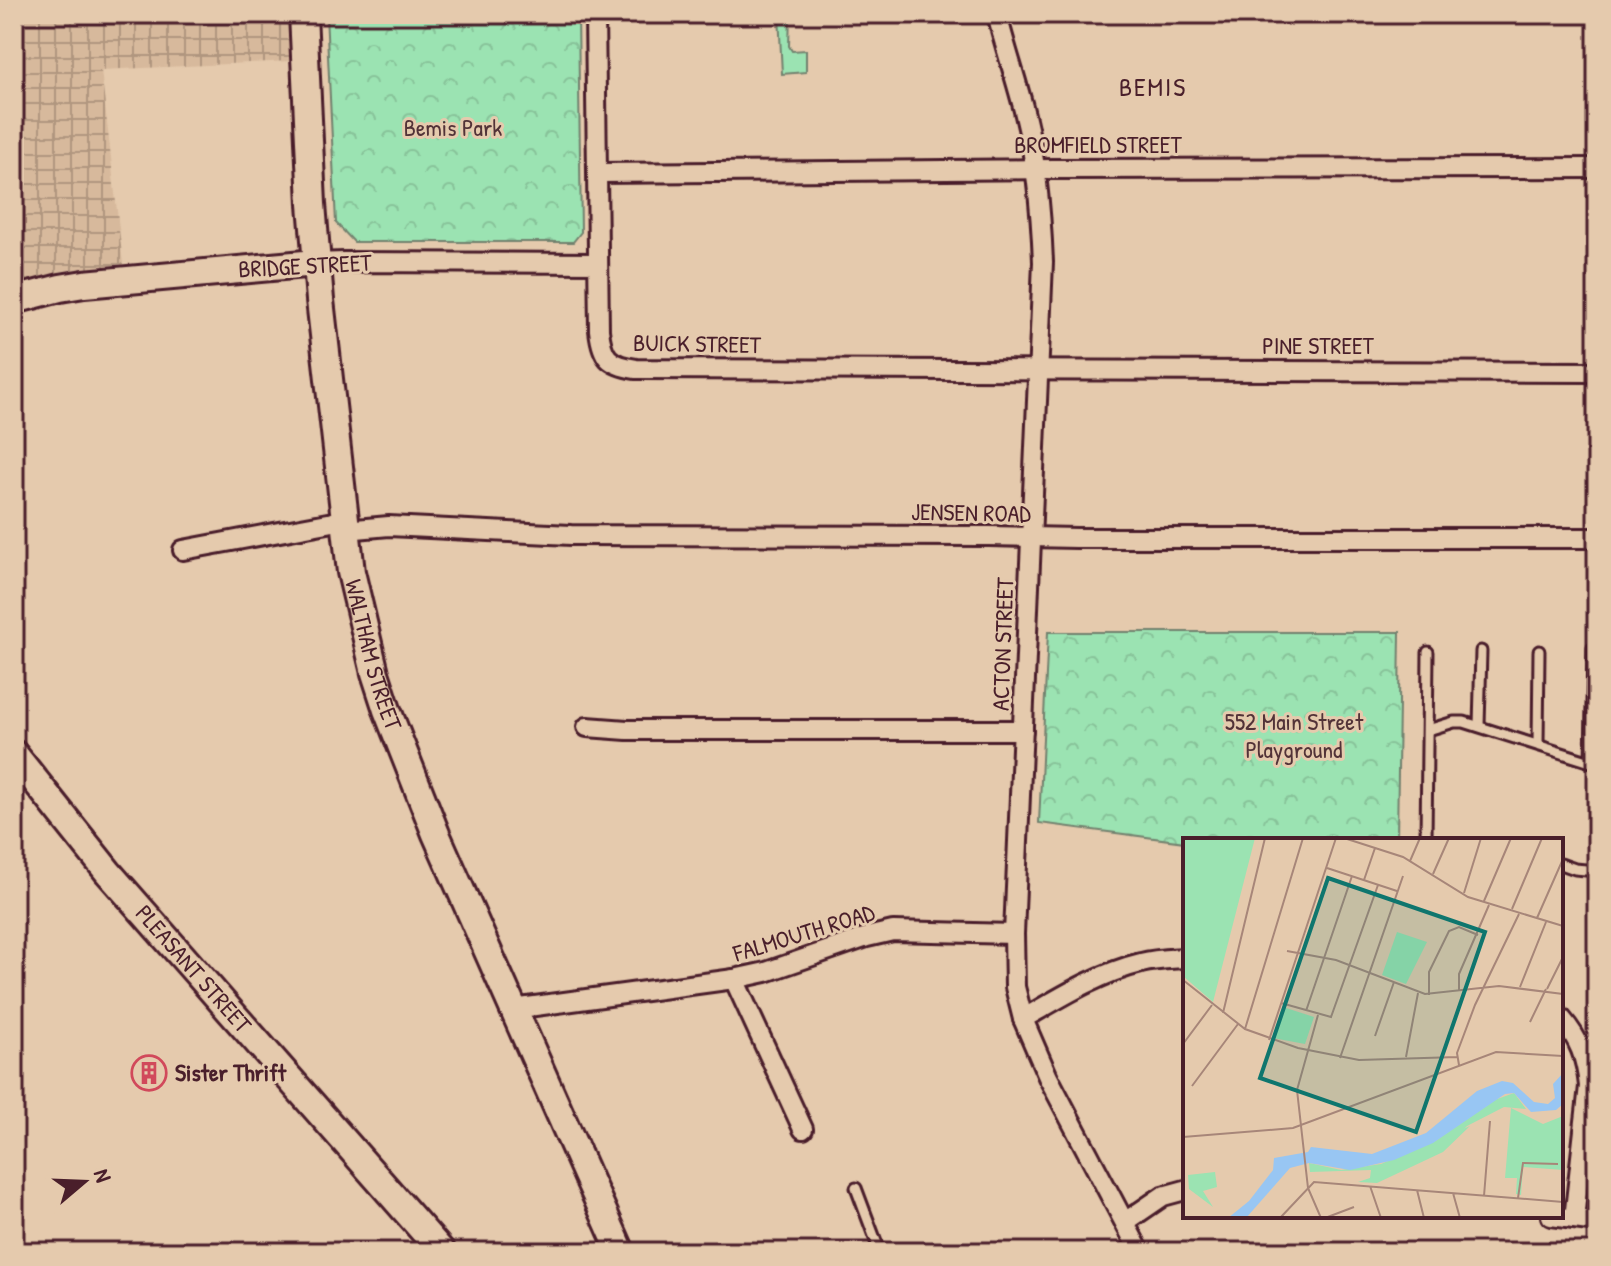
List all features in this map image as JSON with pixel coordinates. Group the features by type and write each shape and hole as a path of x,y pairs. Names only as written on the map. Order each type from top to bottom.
{"street":[{"name":"WALTHAM STREET","path":"303,14 316,263 351,572 361,615 387,710 436,834 621,1252"},
{"name":"BUICK STREET","path":"595,14 599,330 601,347 608,360 636,369 1039,369"},
{"name":"ACTON STREET","path":"997,14 1026,116 1036,169 1043,262 1014,934 1015,987 1023,1019 1048,1077 1140,1252"},
{"name":"BROMFIELD STREET","path":"598,173 1597,168"},
{"name":"BRIDGE STREET","path":"14,300 84,284 316,263 598,263"},
{"name":"PINE STREET","path":"1039,369 1597,372"},
{"name":"JENSEN ROAD","path":"183,550 345,525 571,535 1597,538"},
{"path":"587,727 623,730 1023,730"},
{"name":"PLEASANT STREET","path":"14,754 108,872 442,1252"},
{"name":"FALMOUTH ROAD","path":"513,1009 734,979 766,972 893,931 1014,934"},
{"path":"1023,1019 1120,970 1141,963 1183,958"},
{"path":"734,979 803,1129"},
{"path":"1563,1020 1574,1032 1582,1049 1589,1086 1574,1219"},
{"path":"1125,1222 1163,1196 1183,1191"},
{"path":"1563,1218 1597,1222"}],"lane":[{"path":"1428,730 1459,721 1594,763 1593,648"},
{"path":"1479,726 1481,651"},
{"path":"1538,745 1539,651"},
{"path":"1426,838 1428,652"},
{"path":"1563,865 1597,871"},
{"path":"856,1188 880,1252"}],"shaded area":[{"path":"14,14 291,14 291,61 101,70 123,264 62,271 14,285"}],"green space":[{"name":"Bemis Park","path":"326,14 578,14 581,232 573,242 354,242 336,223"},
{"path":"779,14 790,14 789,46 792,51 806,50 806,72 782,74"},
{"name":"552 Main Street Playground","path":"1048,632 1400,632 1397,838 1183,838 1183,842 1039,823"}],"place":[{"name":"Sister Thrift","path":"149,1073"}],"district":[{"name":"BEMIS","path":"1153,87"}]}
